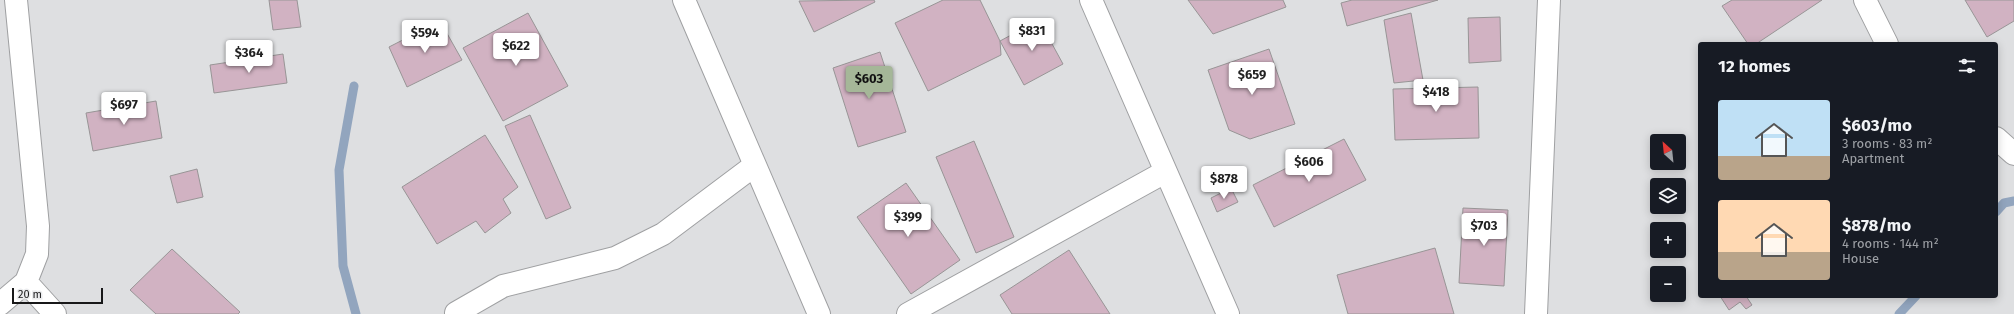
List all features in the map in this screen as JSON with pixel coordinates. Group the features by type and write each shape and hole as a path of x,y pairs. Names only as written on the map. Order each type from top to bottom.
{"street":[{"path":"0,304 26,282 37,254 38,226 16,0"},
{"path":"684,0 820,314"},
{"path":"1091,0 1228,314"},
{"path":"1536,314 1549,0"},
{"path":"1865,0 1886,42"},
{"path":"1998,140 2014,154"},
{"path":"456,313 503,286 615,258 664,234 755,165"},
{"path":"908,314 1165,172"},
{"path":"26,282 55,314"}],"building":[{"path":"269,0 297,0 301,27 273,30"},
{"path":"874,0 875,2 814,32 799,1"},
{"path":"943,0 980,0 1000,41 1001,55 928,91 895,23"},
{"path":"1188,0 1283,0 1286,7 1213,34"},
{"path":"1352,0 1438,0 1347,26 1341,3"},
{"path":"1732,0 1822,0 1759,42 1747,42 1722,6"},
{"path":"1965,0 2014,0 2014,21 1987,37"},
{"path":"528,13 568,86 503,121 463,48"},
{"path":"1411,13 1423,80 1394,83 1384,20"},
{"path":"1500,17 1501,61 1469,63 1468,18"},
{"path":"1039,20 1063,64 1024,85 1000,41"},
{"path":"440,21 462,60 407,87 389,47"},
{"path":"1269,49 1295,124 1250,139 1229,130 1208,70"},
{"path":"880,52 906,132 858,147 833,68"},
{"path":"283,54 287,83 214,93 210,65"},
{"path":"1478,87 1479,138 1395,140 1393,89"},
{"path":"156,101 162,138 93,151 86,113"},
{"path":"530,115 571,208 546,219 505,126"},
{"path":"485,135 518,187 503,199 511,213 485,233 476,221 437,244 402,187"},
{"path":"1344,139 1366,180 1274,227 1253,185"},
{"path":"974,141 1014,237 976,253 936,157"},
{"path":"197,169 203,197 177,203 170,176"},
{"path":"906,183 960,260 911,294 857,217"},
{"path":"1231,188 1238,202 1217,212 1211,198"},
{"path":"1463,208 1508,210 1504,286 1459,283"},
{"path":"1435,248 1454,314 1348,314 1337,275"},
{"path":"172,249 240,312 238,314 156,314 130,290"},
{"path":"1069,250 1110,314 1012,314 1000,295"},
{"path":"1721,298 1747,298 1752,305 1746,309 1740,302 1729,310"}],"waterway":[{"path":"354,86 339,170 343,266 356,314"},
{"path":"1998,210 2004,203 2014,201"},
{"path":"1899,314 1914,298"}]}
